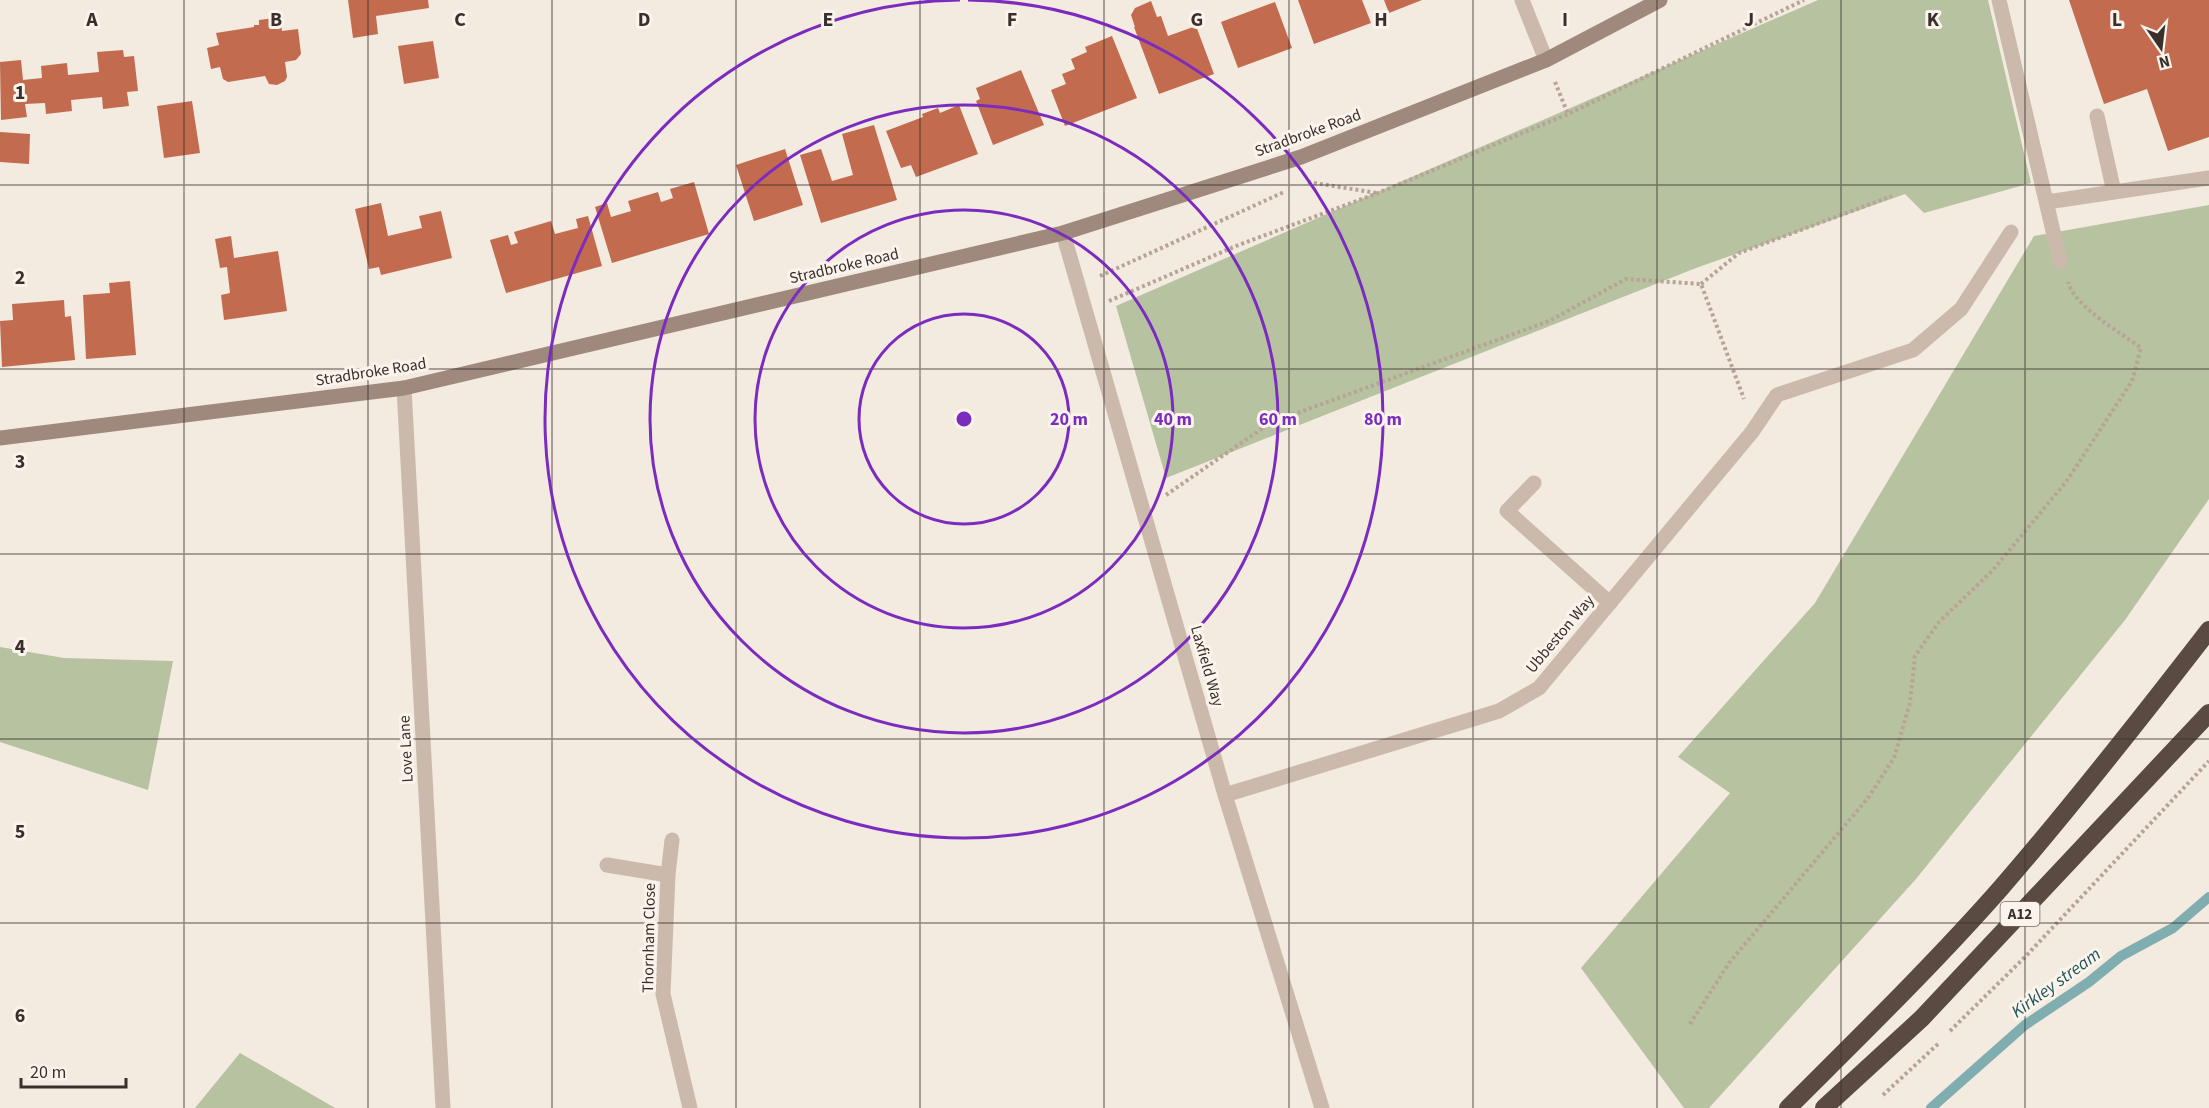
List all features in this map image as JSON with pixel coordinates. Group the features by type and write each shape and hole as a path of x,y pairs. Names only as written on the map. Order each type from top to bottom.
{"highway":[{"name":"A12","path":"1788,1108 1897,998 1999,890 2093,779 2209,630"},
{"name":"A12","path":"1824,1108 1922,1018 2209,713"}],"main road":[{"name":"Stradbroke Road","path":"0,438 404,388 1064,233 1301,157 1546,60 1660,0"}],"street":[{"path":"1522,0 1546,60"},
{"path":"1999,0 2060,261"},
{"path":"2097,116 2114,192"},
{"path":"2047,202 2209,178"},
{"name":"Ubbeston Way","path":"1225,795 1499,711 1539,688 1752,432 1777,395 1913,350 1962,309 2011,232"},
{"name":"Laxfield Way","path":"1064,233 1225,795 1322,1108"},
{"name":"Love Lane","path":"404,388 443,1108"},
{"path":"1534,483 1507,511 1610,603"},
{"name":"Thornham Close","path":"672,840 668,875 663,994 690,1108"},
{"name":"Thornham Close","path":"607,865 668,875"}],"path":[{"path":"1086,311 1236,246 1378,193 1568,114 1804,0"},
{"path":"1546,60 1568,114"},
{"path":"1305,182 1378,193"},
{"path":"1078,286 1294,187"},
{"path":"1143,510 1270,423 1549,321 1626,279 1701,284 1739,253 1892,196"},
{"path":"1690,1024 1729,963 1869,798 1894,758 1910,703 1915,656 1939,622 1993,570 2066,482 2132,381 2141,348 2096,316 2070,291 2060,261"},
{"path":"1701,284 1740,386 1752,432"},
{"path":"1876,1100 1919,1062 2026,956 2209,761"}],"green space":[{"path":"1818,0 1988,0 2031,183 1924,213 1905,194 1696,268 1166,478 1116,306"},
{"path":"2209,205 2209,499 2125,620 1916,879 1709,1108 1684,1108 1581,968 1730,793 1678,757 1815,603 2034,236"},
{"path":"0,647 64,658 173,661 148,790 0,742"},
{"path":"240,1053 335,1108 195,1108"}],"building":[{"path":"348,0 428,0 429,8 376,16 378,34 353,38"},
{"path":"1298,0 1362,0 1371,23 1314,44"},
{"path":"1384,0 1422,0 1389,13"},
{"path":"2069,0 2209,0 2209,137 2168,151 2147,89 2104,104"},
{"path":"1151,1 1157,17 1161,16 1168,36 1196,26 1214,74 1159,94 1131,15 1135,8"},
{"path":"1275,2 1292,48 1238,68 1221,22"},
{"path":"274,18 275,25 281,24 282,31 298,29 301,54 296,60 285,62 287,77 285,81 277,85 269,84 265,76 228,82 223,79 220,67 211,69 207,48 219,45 216,33 254,27 254,25 259,25 259,20"},
{"path":"1112,36 1137,98 1065,126 1051,90 1066,84 1062,74 1075,69 1071,59 1087,52 1085,47"},
{"path":"433,41 439,78 404,84 398,46"},
{"path":"123,50 124,57 134,56 138,91 127,92 129,106 103,109 102,97 71,100 72,111 46,114 45,103 25,104 27,117 1,120 0,62 21,60 23,80 42,78 41,66 67,63 68,75 99,72 97,52"},
{"path":"1021,70 1044,125 993,145 976,101 980,99 976,88"},
{"path":"192,101 200,153 164,158 157,106"},
{"path":"959,105 978,154 916,177 911,165 901,168 886,131 923,117 922,114 938,108 940,113"},
{"path":"874,125 897,200 821,223 800,155 821,149 832,181 853,175 842,134"},
{"path":"0,132 30,134 29,164 0,162"},
{"path":"785,149 803,205 754,221 736,165"},
{"path":"694,182 709,234 612,263 595,207 607,203 611,217 631,211 628,201 658,192 661,202 673,198 670,189"},
{"path":"381,203 388,236 422,228 419,216 441,211 452,258 381,275 379,267 369,269 355,209"},
{"path":"588,216 602,266 506,293 490,240 508,235 511,245 518,243 514,232 551,221 555,234 578,228 576,219"},
{"path":"231,236 234,258 278,251 287,311 224,320 221,295 230,293 227,267 220,268 215,239"},
{"path":"130,281 136,355 86,359 83,295 110,293 109,283"},
{"path":"64,300 65,317 71,316 75,360 2,367 0,321 13,320 12,304"}],"waterway":[{"name":"Kirkley stream","path":"1931,1108 2025,1025 2089,982 2121,956 2173,928 2209,897"}]}
